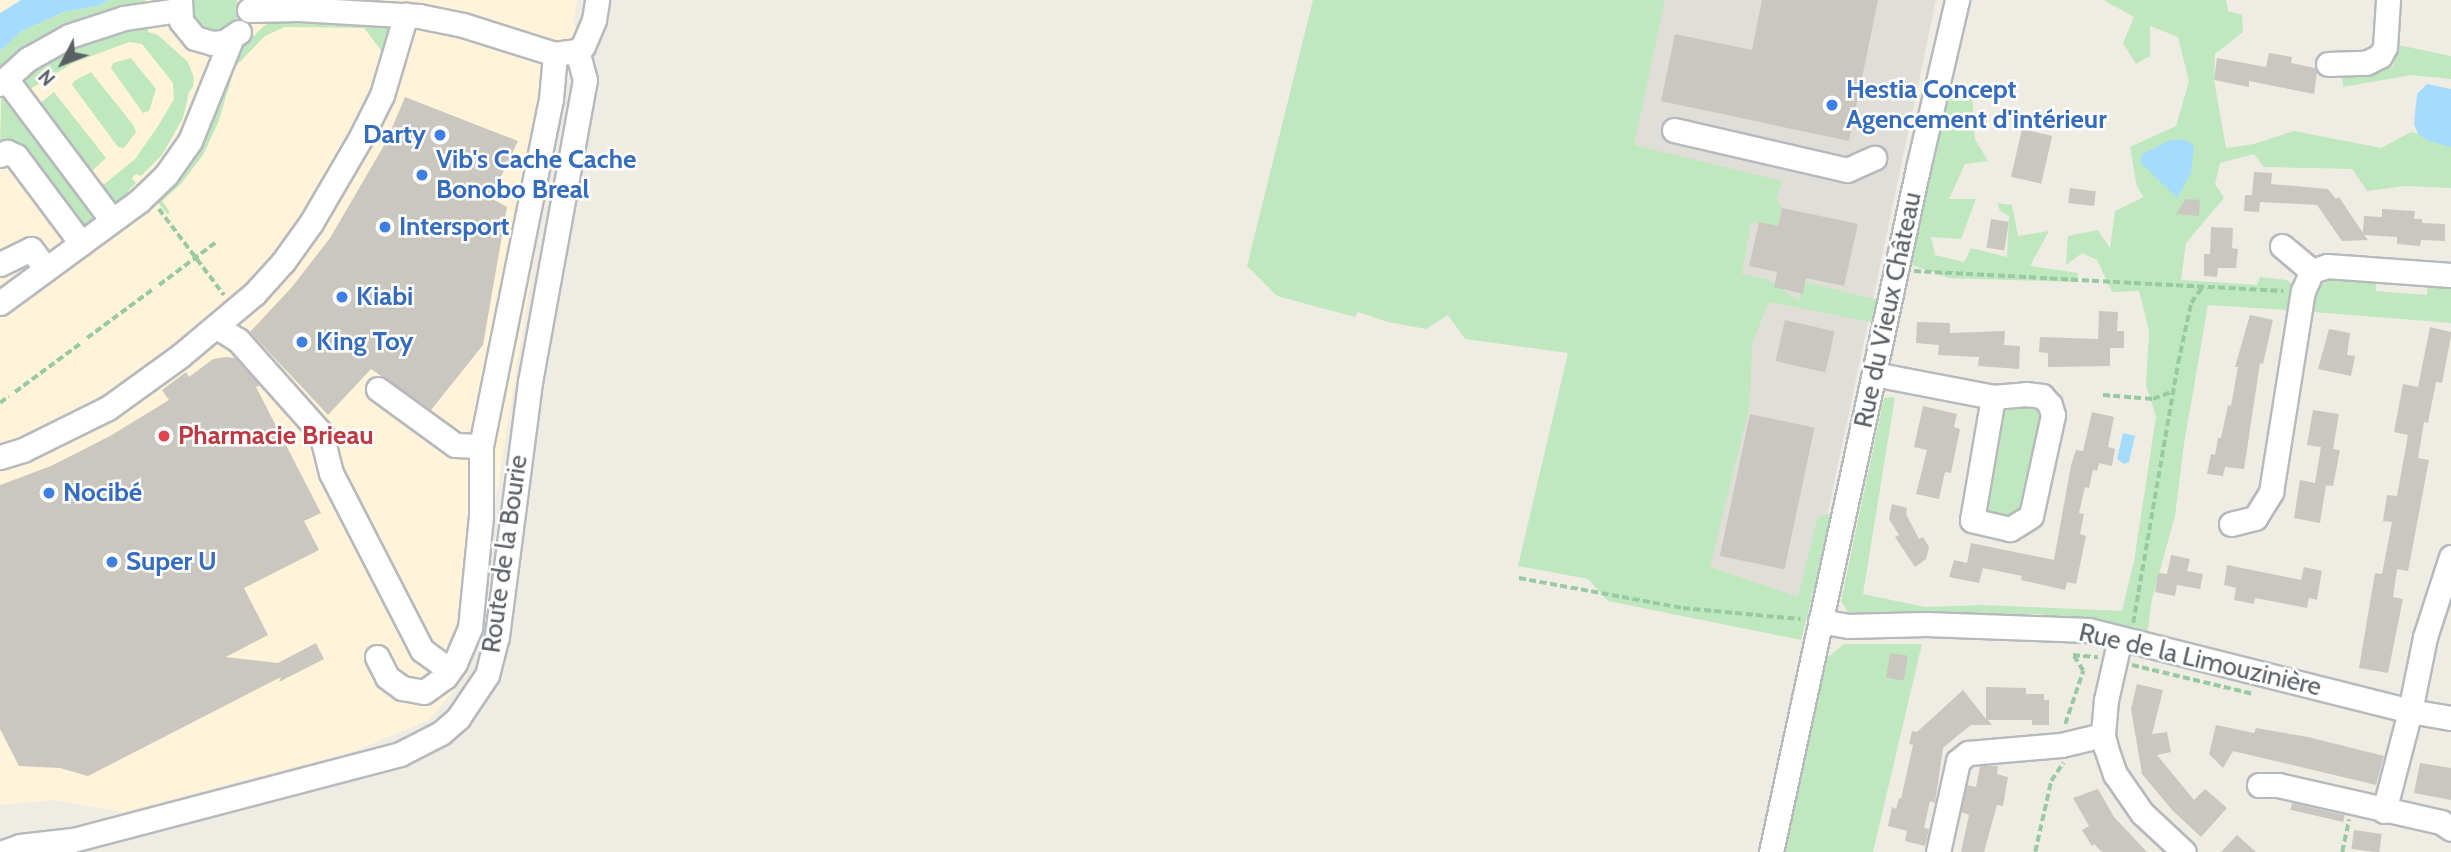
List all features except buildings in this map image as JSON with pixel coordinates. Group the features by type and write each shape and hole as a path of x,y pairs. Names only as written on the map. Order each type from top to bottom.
{"street":[{"path":"377,657 387,677 402,688 424,692 450,670 470,628 481,516 481,446 551,99 566,52 588,37 597,0"},
{"name":"Rue du Vieux Château","path":"1770,852 1957,0"},
{"path":"2328,64 2365,63 2380,56 2385,47 2388,0"},
{"path":"112,220 3,82 28,59 69,36 124,18 179,5 186,30 199,39 212,43 232,37 246,24 248,5 332,5 406,8 566,52"},
{"path":"0,457 23,450 108,408 217,327 283,262 342,172 382,95 406,8"},
{"path":"0,303 147,194 166,175 190,141 232,37"},
{"path":"199,39 206,60 209,98"},
{"name":"Route de la Bourie","path":"3,852 20,846 73,840 400,754 441,733 458,718 487,675 497,636 530,382 585,80 566,52"},
{"path":"1674,130 1847,170 1874,158"},
{"path":"0,155 7,152 16,156 81,243"},
{"path":"2283,246 2307,281"},
{"path":"0,264 31,249 46,269"},
{"path":"2231,524 2255,518 2271,492 2307,281 2327,266 2451,275"},
{"path":"217,327 238,340 321,433 331,473 422,649 450,670"},
{"path":"1874,374 1993,397 2042,396 2050,405 2053,415 2031,516 2010,529 1972,520 1993,397"},
{"path":"378,389 426,427 455,445 481,446"},
{"path":"2384,811 2410,711 2425,637 2451,557"},
{"name":"Rue de la Limouzinière","path":"1820,621 1848,626 1926,624 2088,630 2410,711 2451,718"},
{"path":"2124,639 2106,700 2104,735 2115,774 2142,813 2184,852"},
{"path":"1938,852 1958,761 1968,753 2061,745 2104,735"},
{"path":"2259,785 2278,785 2441,822 2451,829"}],"path":[{"path":"147,194 231,305 238,308"},
{"path":"159,285 215,243"},
{"path":"1898,269 1939,274 2202,287 2307,281"},
{"path":"2124,639 2191,303 2202,287"},
{"path":"87,338 153,289"},
{"path":"15,391 81,343"},
{"path":"2104,395 2153,399 2174,391"},
{"path":"0,402 9,396"},
{"path":"1518,578 1683,608 1820,621"},
{"path":"2342,852 2353,803"}],"shaded area":[{"path":"0,0 577,0 573,22 581,35 558,109 468,673 429,720 355,751 123,812 55,800 0,805"},
{"path":"1541,0 1936,0 1808,607 1531,553 1637,56"}],"green space":[{"path":"109,0 145,0 145,6 0,74 0,51 22,31 64,12 97,6"},
{"path":"191,0 237,0 237,20 230,30 206,34 189,17"},
{"path":"1313,0 1665,0 1634,145 1782,181 1776,200 1782,208 1778,226 1751,222 1742,274 1767,279 1799,301 1802,281 1882,301 1876,323 1769,302 1752,344 1750,404 1710,567 1798,597 1818,517 1833,513 1801,640 1608,601 1588,579 1518,566 1568,353 1465,339 1448,315 1426,329 1388,322 1358,312 1355,317 1277,296 1247,266"},
{"path":"2103,0 2226,0 2228,11 2242,15 2243,32 2215,54 2214,80 2226,148 2254,144 2294,131 2381,148 2411,132 2451,139 2451,188 2405,186 2367,191 2352,169 2264,167 2254,154 2220,163 2215,184 2224,198 2186,243 2181,280 2257,285 2260,277 2287,280 2292,285 2287,310 2208,305 2184,444 2175,516 2152,599 2147,636 2047,623 2042,614 2028,614 2020,621 1981,619 1976,613 1852,619 1841,601 1884,398 1895,397 1863,594 1925,607 1983,605 2122,611 2134,561 2156,417 2146,385 2149,331 2139,291 2112,292 2097,260 2082,253 2066,265 2068,236 2098,230 2110,248 2115,211 2144,197 2137,187 2130,147 2176,126 2189,81 2178,37 2150,26 2150,56 2136,64 2123,43 2134,17"},
{"path":"282,19 390,26 392,32 383,53 364,28 285,27 265,36 235,67 218,123 203,155 181,184 162,201 170,212 167,214 155,199 229,59 265,25"},
{"path":"147,23 148,32 158,35 188,62 194,78 193,87 189,92 183,118 162,155 141,176 136,174 132,178 136,183 128,191 131,197 113,207 101,191 102,186 135,159 158,126 174,99 173,83 142,44 129,42 73,63 32,88 24,88 20,83 23,75 63,50 107,31"},
{"path":"2398,45 2451,56 2451,79 2411,75 2343,87 2342,74 2393,67"},
{"path":"131,58 156,89 149,111 143,113 111,68 113,63"},
{"path":"91,72 134,126 136,132 124,148 118,147 72,85 74,81"},
{"path":"1949,87 1972,95 1975,139 1988,161 1965,164 1949,199 1976,199 1961,239 1931,237 1935,255 1964,262 1971,248 2007,257 2009,216 2000,211 1997,203 2012,205 2018,236 2049,231 2030,266 2078,273 2077,282 1949,278 1912,265"},
{"path":"54,92 106,158 89,174 39,108 39,104"},
{"path":"1,97 12,101 98,216 97,220 83,231 13,140 0,149"},
{"path":"2330,280 2376,281 2376,291 2427,295 2428,286 2451,288 2451,323 2313,312 2318,287"},
{"path":"2006,405 2033,405 2041,419 2024,511 2009,519 1991,515 1983,505 1997,417"},
{"path":"1844,644 1922,644 1873,852 1785,852 1827,658"}],"water":[{"path":"21,0 109,0 97,6 64,12 22,31 0,51 0,13"},
{"path":"2427,84 2451,89 2451,147 2429,141 2419,135 2414,125 2417,94"},
{"path":"2171,140 2186,140 2194,146 2191,173 2177,198 2140,162 2142,154"},
{"path":"2123,433 2135,436 2129,462 2124,464 2117,459"}],"place":[{"name":"Hestia Concept Agencement d'intérieur","path":"1832,105"},
{"name":"Darty","path":"440,135"},
{"name":"Vib's Cache Cache Bonobo Breal","path":"422,175"},
{"name":"Intersport","path":"385,227"},
{"name":"Kiabi","path":"342,297"},
{"name":"King Toy","path":"302,342"},
{"name":"Pharmacie Brieau","path":"164,436"},
{"name":"Nocibé","path":"49,493"},
{"name":"Super U","path":"112,562"}]}
